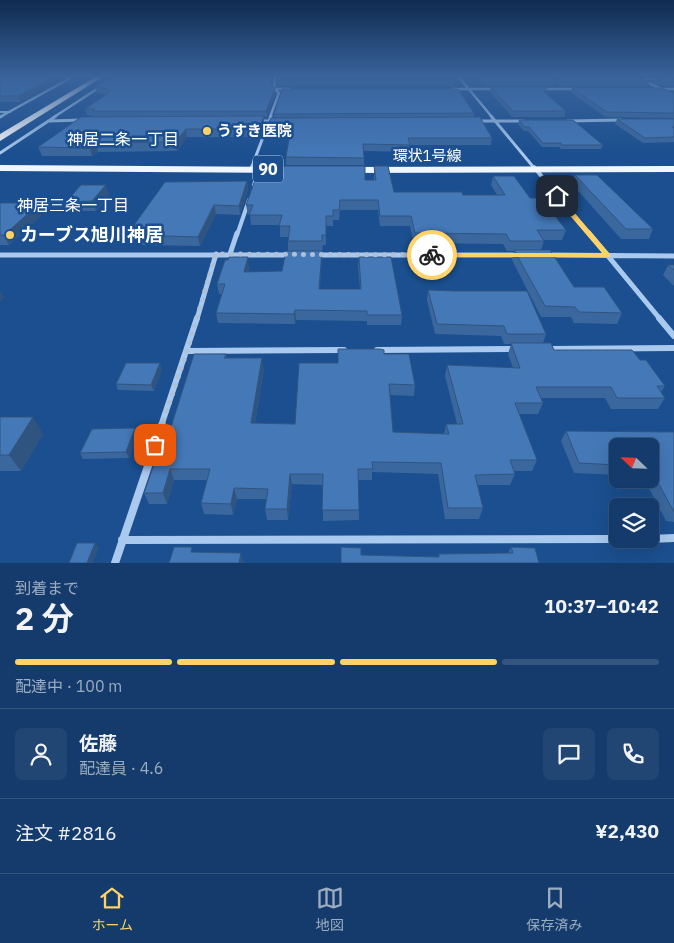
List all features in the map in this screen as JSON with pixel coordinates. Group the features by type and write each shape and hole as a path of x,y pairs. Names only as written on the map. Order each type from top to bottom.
{"highway":[{"path":"0,128 44,102"},
{"path":"0,138 58,102"}],"main road":[{"name":"90","path":"0,168 309,170"},
{"name":"環状1号線","path":"338,170 674,169"}],"street":[{"path":"0,117 27,102"},
{"path":"0,153 78,102"},
{"path":"253,188 255,170 268,121 275,102"},
{"path":"480,102 674,336"},
{"path":"50,121 81,120"},
{"path":"565,120 624,120"},
{"path":"249,121 278,121"},
{"path":"466,121 525,121"},
{"path":"230,254 250,198"},
{"path":"114,563 187,351 216,254"},
{"path":"0,255 300,255"},
{"path":"310,255 528,255"},
{"path":"538,255 674,256"},
{"path":"535,349 674,348"},
{"path":"366,350 525,349"},
{"path":"187,351 356,350"},
{"path":"659,538 674,538"},
{"path":"122,540 609,539"}],"lane":[{"path":"0,112 10,112"}],"building":[{"path":"95,102 269,102 266,111 92,111 95,109 85,109"},
{"path":"278,102 467,102 474,113 274,114"},
{"path":"505,102 556,102 566,111 513,111"},
{"path":"593,102 674,102 674,113 607,112"},
{"path":"264,116 260,126 249,126 247,129 186,129 175,142 95,143 90,148 38,147 81,117"},
{"path":"480,117 492,138 408,138 410,145 363,144 364,158 286,157 291,127 267,127 271,118"},
{"path":"617,119 674,119 674,127 672,127 674,128 674,137 645,138"},
{"path":"519,120 573,120 603,145 543,143 529,127 525,127"},
{"path":"284,166 365,166 365,180 376,180 374,166 388,166 394,192 462,192 463,195 505,195 493,176 514,176 530,198 541,198 566,230 537,230 544,241 510,241 506,234 415,233 411,216 380,216 378,200 340,200 339,210 333,210 333,216 326,216 326,235 322,235 322,241 288,241 290,226 279,226 282,215 249,215 253,205 246,205 255,180 265,174 282,174"},
{"path":"575,175 597,175 653,229 626,229"},
{"path":"247,181 239,206 214,205 198,237 134,235 141,225 134,225 165,182"},
{"path":"81,185 106,185 92,201 66,202"},
{"path":"0,203 40,203 4,235 0,235"},
{"path":"514,250 550,250 574,287 604,287 622,313 579,312 575,307 545,306"},
{"path":"286,251 322,251 319,289 361,289 359,257 391,257 402,315 367,315 367,311 295,310 294,314 216,313 225,284 217,284 225,260 228,260 229,257 248,257 244,272 282,271"},
{"path":"428,290 527,291 546,334 507,334 504,326 437,324"},
{"path":"511,343 551,343 554,350 632,350 640,360 646,360 665,386 657,386 665,398 617,398 611,387 536,387 543,403 515,403 537,460 510,460 515,474 475,475 483,508 448,508 441,463 372,462 373,469 358,469 359,510 322,510 323,474 290,474 287,509 265,509 268,489 234,488 231,504 201,503 210,469 170,469 163,493 144,493 166,430 170,430 194,354 226,354 224,358 262,358 251,423 295,424 299,363 338,363 338,349 380,349 384,350 384,354 409,354 415,385 389,384 393,432 449,434 446,424 463,424 447,365 520,368"},
{"path":"126,363 160,363 151,385 116,384"},
{"path":"0,417 33,417 9,455 0,455"},
{"path":"135,428 126,452 80,453 92,429"},
{"path":"566,431 674,432 674,512 659,484 659,438 609,438 609,465 579,463"},
{"path":"77,543 95,543 87,563 69,563"},
{"path":"174,547 192,547 191,552 241,553 239,563 169,563"},
{"path":"341,547 361,548 361,555 439,557 439,554 513,553 511,547 535,548 539,563 341,563"}],"way so far":[{"path":"155,445 187,351 216,254 432,255"}],"place":[{"name":"うすき医院","path":"207,131"},
{"name":"カーブス旭川神居","path":"10,235"}],"district":[{"name":"神居二条一丁目","path":"123,139"},
{"name":"神居三条一丁目","path":"73,205"}],"route":[{"path":"432,255 608,256 557,196"}]}
